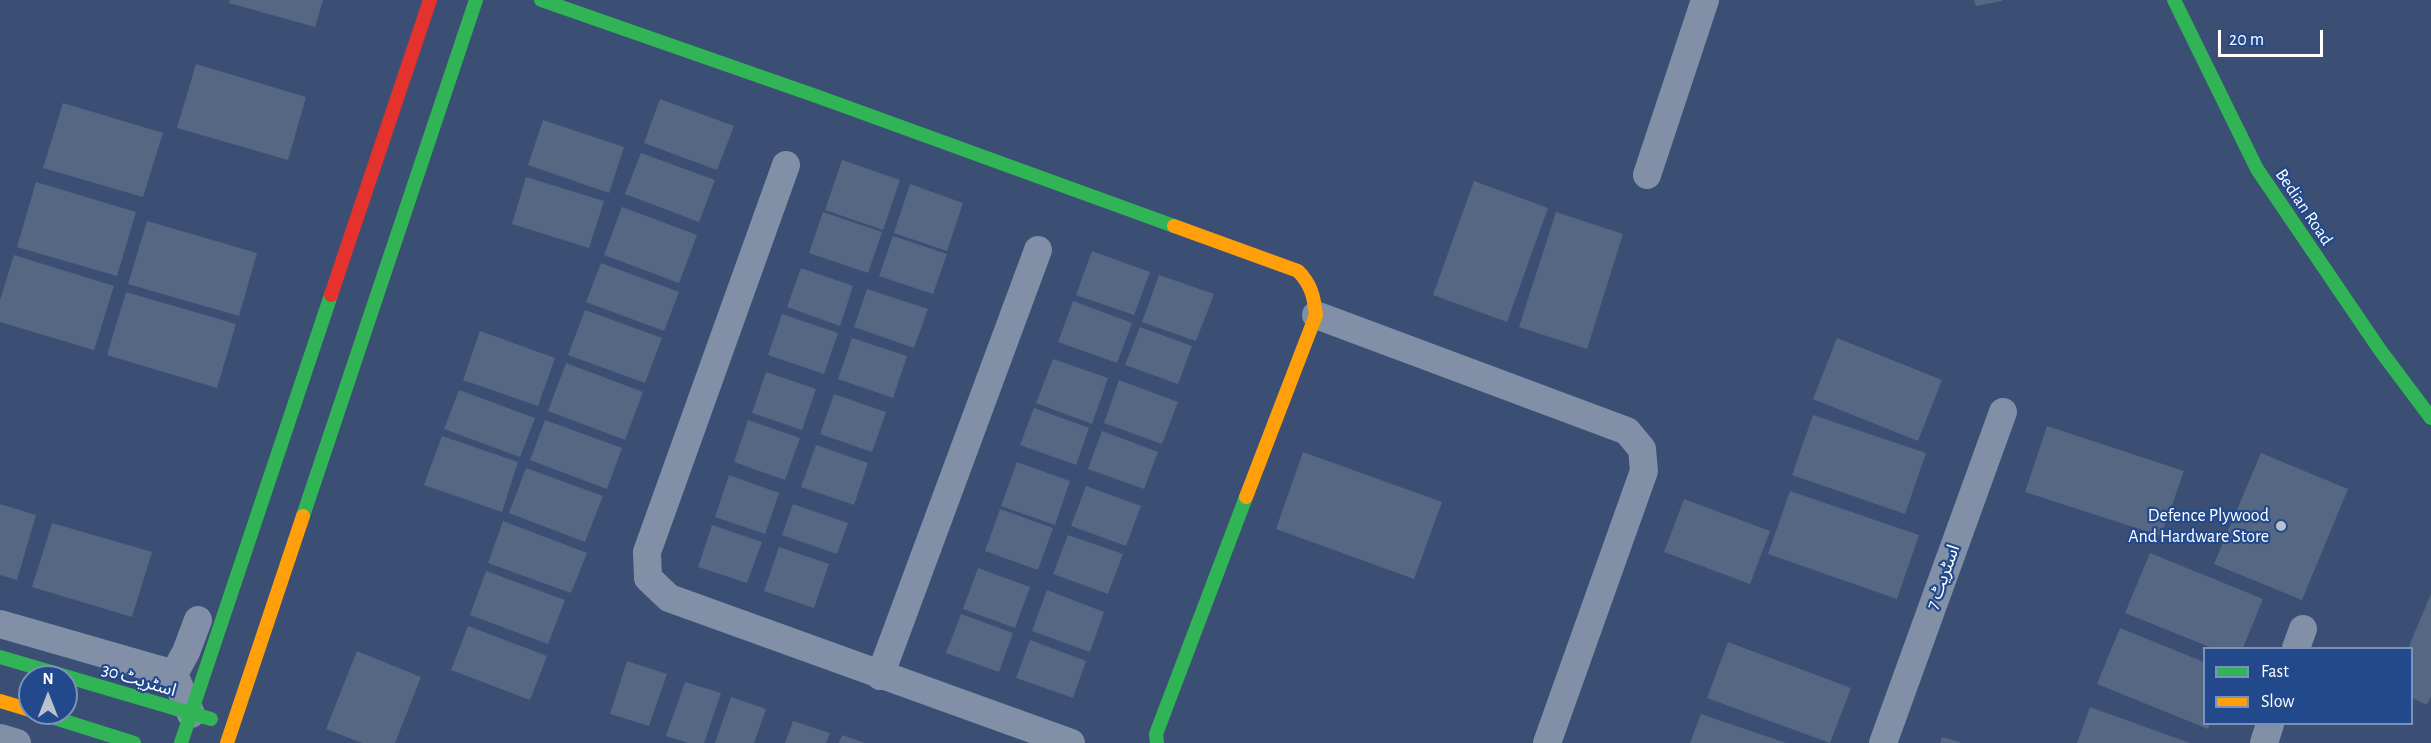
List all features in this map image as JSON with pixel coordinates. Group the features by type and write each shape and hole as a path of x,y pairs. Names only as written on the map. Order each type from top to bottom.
{"street":[{"path":"181,743 430,0"},
{"path":"227,743 476,0"},
{"path":"541,0 819,97 1298,271 1308,280 1314,294 1316,315 1156,734 1157,743"},
{"path":"1647,175 1705,0"},
{"name":"Bedian Road","path":"2174,0 2257,169 2380,350 2431,418"},
{"path":"786,165 647,552 648,578 669,598 1071,743"},
{"path":"880,676 1038,250"},
{"path":"1316,315 1627,431 1642,449 1644,471 1547,743"},
{"name":"اسٹریٹ 7","path":"1883,743 2003,412"},
{"path":"174,674 186,652 198,620"},
{"path":"0,624 174,674"},
{"name":"اسٹریٹ 30","path":"0,657 233,725"},
{"path":"174,674 191,714"},
{"path":"0,701 18,706"},
{"path":"77,725 135,743"},
{"path":"2264,743 2269,725"},
{"path":"0,738 17,743"}],"building":[{"path":"230,0 323,0 315,27 229,3"},
{"path":"1974,0 2002,0 2002,1 1976,6"},
{"path":"196,64 306,97 288,160 177,128"},
{"path":"660,99 734,126 717,170 644,143"},
{"path":"63,103 163,133 143,197 43,168"},
{"path":"543,120 624,147 609,193 528,165"},
{"path":"641,153 715,180 699,222 625,194"},
{"path":"842,160 900,180 883,230 825,210"},
{"path":"526,177 604,201 589,248 512,224"},
{"path":"1474,181 1548,208 1507,322 1433,295"},
{"path":"36,182 136,212 117,276 17,247"},
{"path":"910,184 963,203 947,251 894,233"},
{"path":"622,207 697,235 679,283 604,255"},
{"path":"823,212 882,232 868,273 809,253"},
{"path":"1556,212 1623,234 1587,349 1519,327"},
{"path":"147,221 257,253 239,316 128,284"},
{"path":"893,236 947,254 933,294 879,276"},
{"path":"1092,251 1150,272 1134,315 1076,295"},
{"path":"14,255 114,286 94,350 0,322 0,300"},
{"path":"601,263 679,292 664,331 586,302"},
{"path":"801,268 853,286 840,326 787,307"},
{"path":"1159,275 1214,294 1196,341 1142,322"},
{"path":"867,289 928,309 914,348 854,327"},
{"path":"126,292 236,324 217,388 107,355"},
{"path":"1073,301 1132,323 1117,363 1058,342"},
{"path":"585,310 662,338 645,383 568,355"},
{"path":"782,314 838,333 824,374 768,355"},
{"path":"1140,327 1192,346 1178,384 1125,365"},
{"path":"480,331 555,358 538,406 463,380"},
{"path":"852,338 907,356 893,398 838,379"},
{"path":"1837,338 1942,380 1918,441 1813,399"},
{"path":"1053,359 1108,378 1092,424 1036,403"},
{"path":"566,363 643,392 625,440 548,411"},
{"path":"766,372 816,389 802,430 752,413"},
{"path":"1119,380 1178,402 1162,444 1104,423"},
{"path":"459,390 535,418 520,457 444,429"},
{"path":"834,394 886,412 872,452 820,434"},
{"path":"1034,408 1089,428 1076,465 1020,445"},
{"path":"1813,415 1926,453 1905,514 1792,475"},
{"path":"545,420 622,448 607,489 530,460"},
{"path":"748,420 800,438 785,480 734,462"},
{"path":"2047,426 2184,471 2161,536 2025,492"},
{"path":"1102,431 1158,452 1144,489 1088,469"},
{"path":"442,436 518,462 502,512 424,485"},
{"path":"816,445 868,463 854,505 801,487"},
{"path":"1303,452 1442,502 1414,579 1276,529"},
{"name":"Defence Plywood And Hardware Store","path":"2261,453 2348,489 2302,600 2214,564"},
{"path":"1017,462 1070,481 1055,525 1001,506"},
{"path":"526,468 603,496 585,542 509,513"},
{"path":"729,475 779,493 765,534 715,517"},
{"path":"1086,486 1141,506 1126,546 1071,526"},
{"path":"1790,491 1919,535 1897,599 1768,554"},
{"path":"1684,499 1770,531 1750,584 1664,552"},
{"path":"0,504 36,515 17,580 0,575"},
{"path":"793,504 848,523 837,554 782,535"},
{"path":"1000,509 1053,528 1038,570 985,551"},
{"path":"503,521 587,553 571,593 488,563"},
{"path":"52,523 152,552 132,617 32,587"},
{"path":"712,525 762,542 747,583 698,567"},
{"path":"1068,535 1123,554 1108,594 1053,574"},
{"path":"779,547 829,564 814,608 764,591"},
{"path":"2150,553 2263,599 2243,647 2210,647 2125,613"},
{"path":"978,568 1030,587 1015,628 963,609"},
{"path":"486,571 565,600 548,644 470,615"},
{"path":"1047,590 1104,612 1090,652 1032,631"},
{"path":"2431,594 2431,696 2427,705 2413,698 2413,647 2408,647"},
{"path":"961,614 1013,633 999,672 946,653"},
{"path":"468,626 547,656 530,700 451,670"},
{"path":"2120,628 2203,662 2203,725 2210,725 2208,729 2097,684"},
{"path":"1030,640 1086,661 1073,698 1016,678"},
{"path":"1728,642 1851,688 1830,743 1707,698"},
{"path":"357,651 421,677 395,743 362,743 326,729"},
{"path":"627,661 667,674 649,726 610,714"},
{"path":"685,682 721,693 704,743 688,743 666,736"},
{"path":"731,697 766,709 754,743 715,743"},
{"path":"2090,707 2190,743 2077,743"},
{"path":"1701,714 1786,743 1690,743"},
{"path":"793,721 830,733 826,743 785,743"},
{"path":"842,735 865,743 839,743"},
{"path":"1942,737 1960,742 1960,743 1940,743"}],"traffic: fast":[{"path":"303,516 476,0"},
{"path":"541,0 819,97 1174,226"},
{"path":"2174,0 2257,169 2380,350 2431,418"},
{"path":"181,743 331,295"},
{"path":"1157,743 1156,734 1246,497"},
{"path":"0,657 211,719"},
{"path":"77,725 134,743"}],"traffic: slow":[{"path":"1174,226 1298,271 1309,286 1313,297 1316,315 1246,497"},
{"path":"227,743 303,516"},
{"path":"0,701 18,706"}],"traffic: jam":[{"path":"331,295 430,0"}],"place":[{"name":"Defence Plywood And Hardware Store","path":"2281,526"}]}
